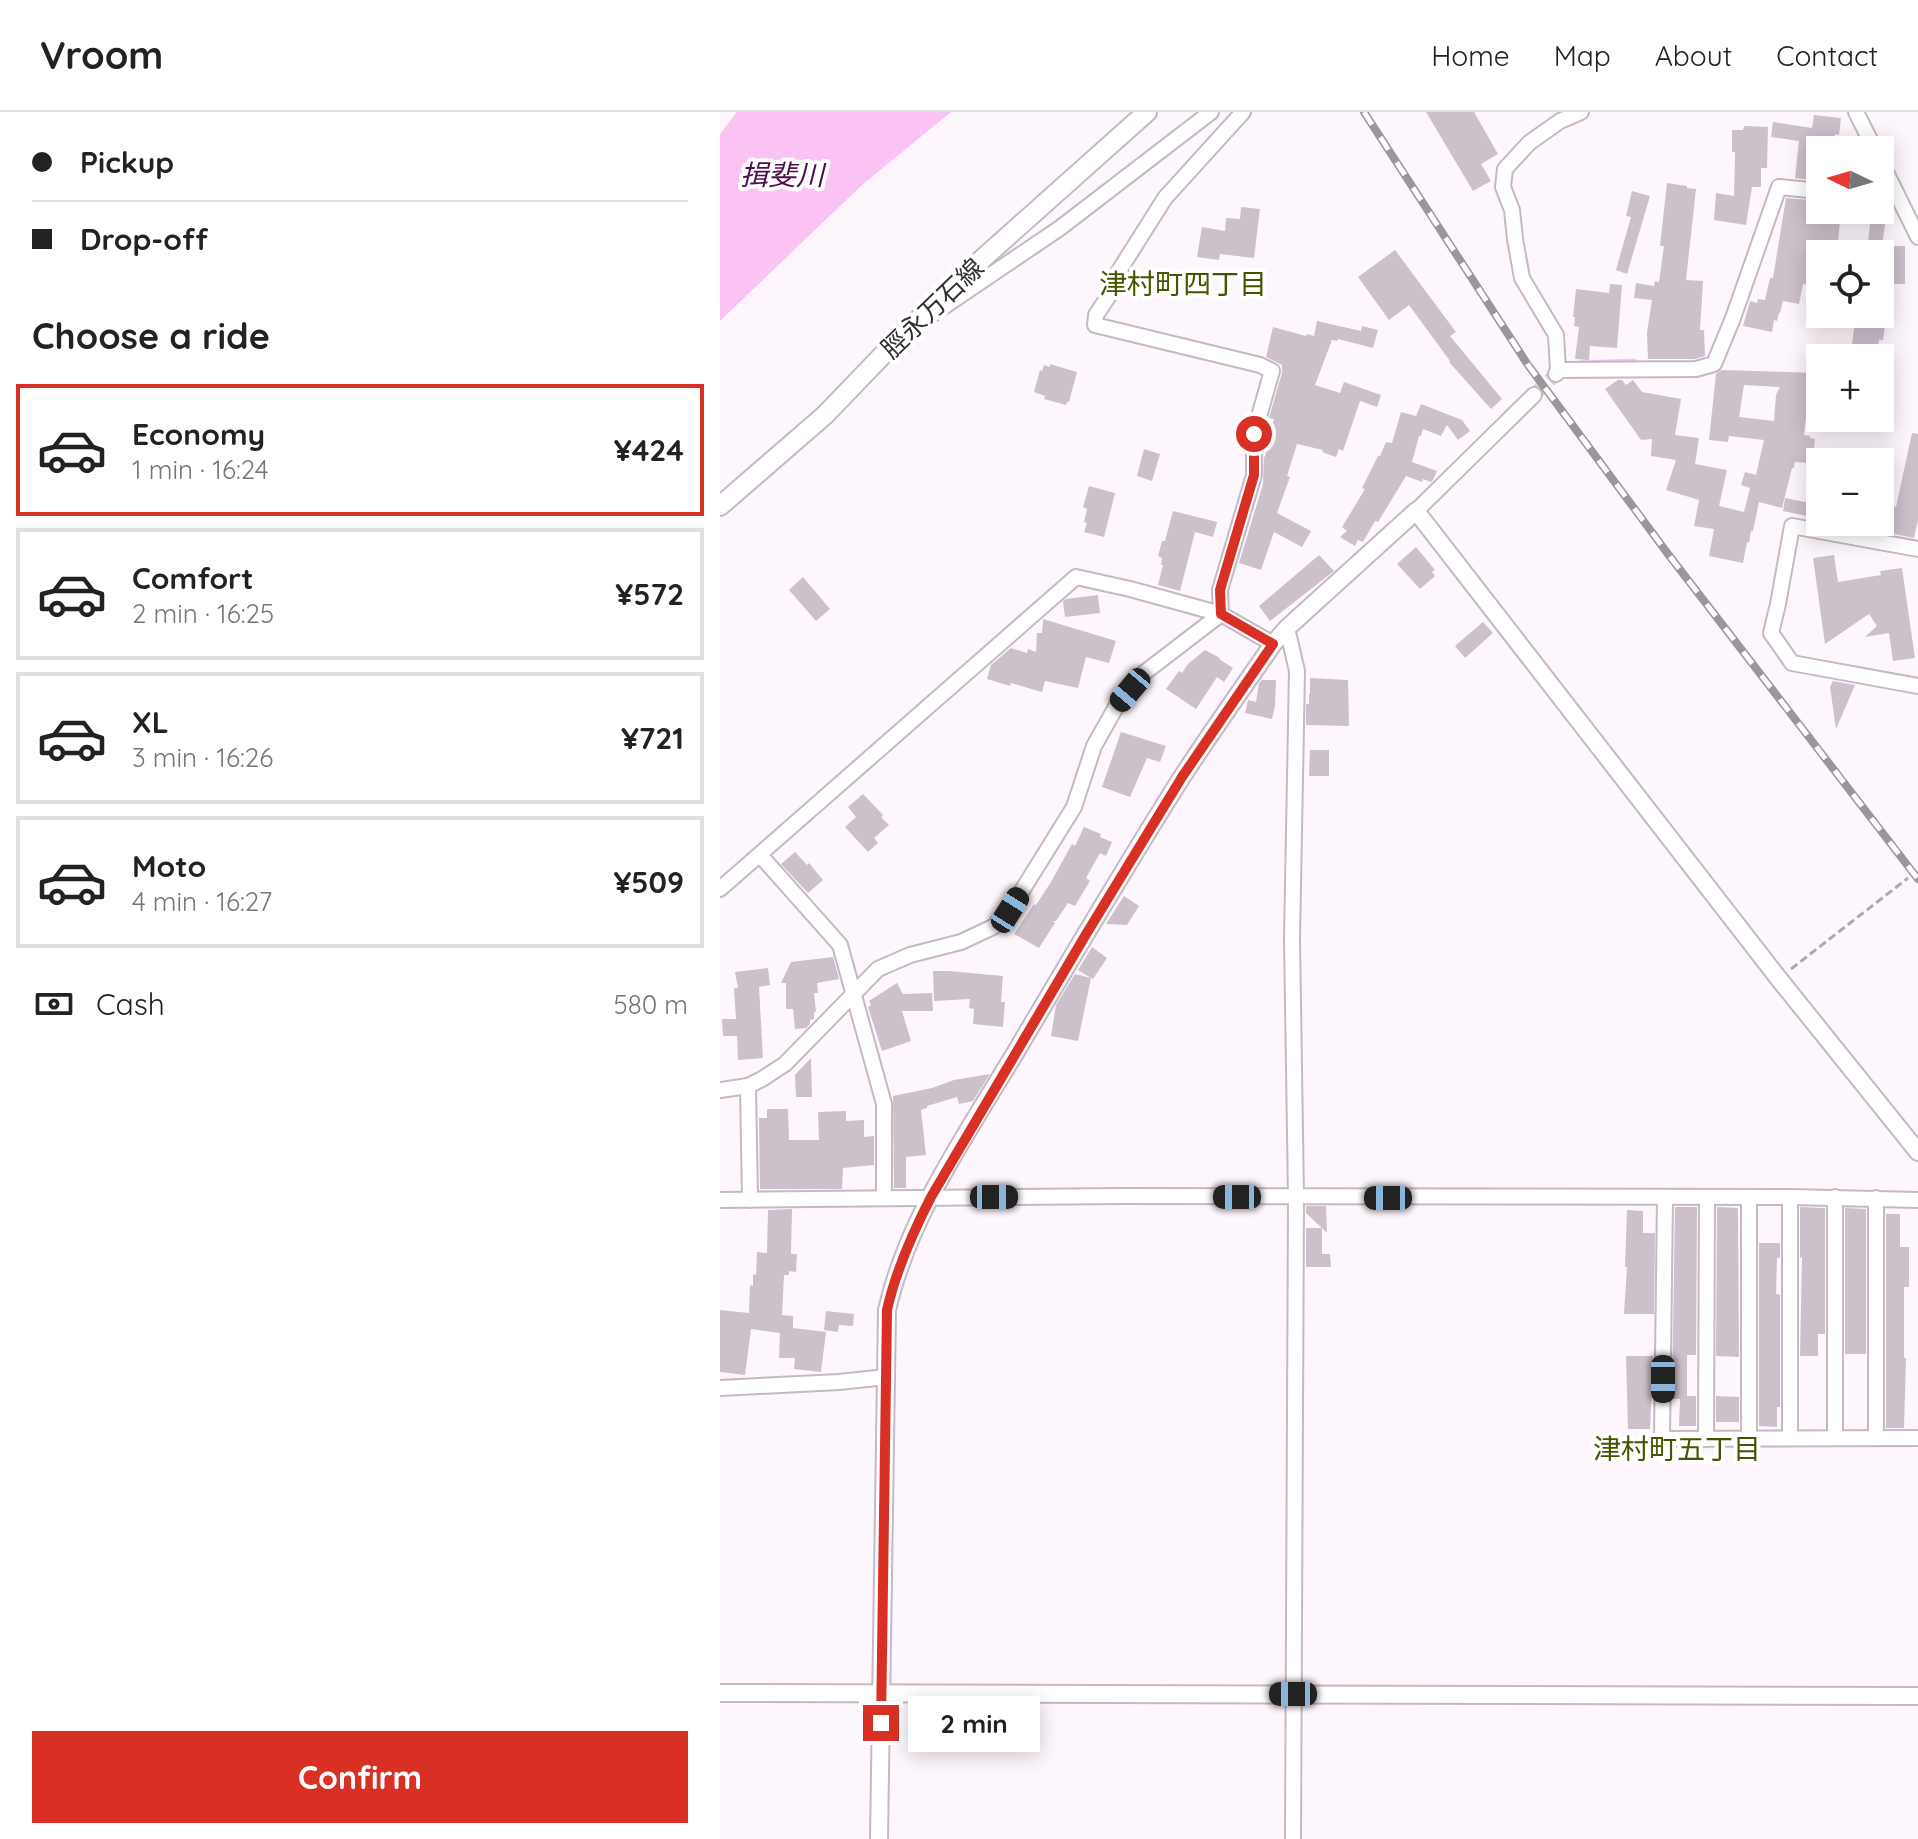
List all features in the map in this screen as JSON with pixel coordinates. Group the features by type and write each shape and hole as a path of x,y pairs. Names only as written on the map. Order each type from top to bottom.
{"main road":[{"name":"脛永万石線","path":"720,506 825,415 900,337 980,261 1147,112"}],"street":[{"path":"900,337 1060,228 1211,112"},
{"path":"1221,614 1220,590 1254,475 1254,434 1272,371 1260,365 1095,325 1096,315 1112,291 1117,274 1165,198 1243,112"},
{"path":"1581,112 1560,121 1529,143 1505,169 1503,187 1512,210 1522,278 1556,335 1557,372 1696,369 1714,364 1779,187 1806,189"},
{"path":"1856,112 1868,136"},
{"path":"1894,189 1918,237"},
{"path":"879,1839 887,1310 894,1278 914,1230 1085,936 1182,777 1273,644 1416,511 1534,395"},
{"path":"1416,511 1779,979 1918,1152"},
{"path":"1918,549 1792,526 1771,633 1792,663 1918,686"},
{"path":"720,889 1076,577 1221,614 1273,644"},
{"path":"720,1090 748,1086 785,1064 878,969 910,955 961,942 993,927 1010,910 1074,807 1094,746 1116,707 1144,673 1221,614"},
{"path":"1287,628 1297,671 1292,938 1296,1198 1293,1839"},
{"path":"760,855 840,945 884,1104 884,1197"},
{"path":"748,1086 750,1200"},
{"path":"720,1200 884,1197 1835,1197 1918,1201"},
{"path":"1706,1439 1707,1197"},
{"path":"1749,1197 1749,1438"},
{"path":"1790,1197 1790,1438"},
{"path":"1835,1197 1835,1438"},
{"path":"1665,1198 1662,1439 1918,1438"},
{"path":"1876,1198 1876,1438"},
{"path":"720,1388 886,1377"},
{"path":"720,1693 1918,1696"}],"path":[{"path":"1779,979 1908,878"}],"water":[{"name":"揖斐川","path":"737,112 951,112 862,185 720,321 720,134"}],"building":[{"path":"1426,112 1474,112 1498,154 1481,164 1491,181 1473,191"},
{"path":"1814,115 1841,118 1839,135 1806,136 1806,179 1795,178 1799,141 1771,137 1773,122 1812,128"},
{"path":"1744,126 1768,127 1767,168 1761,168 1761,187 1752,187 1746,225 1714,220 1716,193 1734,196 1732,130 1743,130"},
{"path":"1667,183 1696,189 1686,280 1703,281 1700,330 1704,330 1705,356 1695,359 1648,359 1647,333 1652,300 1634,298 1636,283 1654,286 1655,281 1659,282"},
{"path":"1632,191 1650,196 1627,274 1616,270 1631,217 1626,216"},
{"path":"1786,198 1806,200 1806,224 1840,224 1838,240 1806,240 1806,284 1803,284 1799,304 1783,301 1772,332 1743,326 1750,301 1757,303 1758,299 1765,300 1770,278 1773,278"},
{"path":"1241,207 1260,209 1254,258 1220,254 1219,260 1197,257 1202,227 1225,231 1226,218 1240,219"},
{"path":"1870,224 1885,224 1883,240 1868,240"},
{"path":"1894,246 1905,246 1905,284 1894,284"},
{"path":"1395,250 1456,332 1450,336 1502,399 1491,409 1449,362 1409,305 1389,320 1358,277"},
{"path":"1610,284 1622,285 1617,348 1590,346 1589,360 1575,359 1579,327 1574,326 1573,317 1576,289 1609,293"},
{"path":"1317,321 1361,331 1362,326 1378,330 1373,348 1332,340 1315,385 1340,393 1344,382 1381,395 1377,407 1360,401 1343,451 1339,449 1336,457 1323,450 1297,444 1287,476 1290,477 1277,513 1311,531 1302,547 1274,532 1261,570 1239,563 1263,484 1264,458 1268,447 1265,446 1274,419 1269,418 1282,373 1282,365 1266,357 1273,327 1314,336"},
{"path":"1854,328 1885,328 1883,340 1879,340 1878,344 1852,344"},
{"path":"1050,364 1077,372 1066,405 1044,399 1045,396 1034,392 1040,370 1044,365 1050,367"},
{"path":"1722,370 1806,373 1804,435 1815,439 1814,448 1806,448 1806,463 1795,462 1782,508 1759,502 1743,563 1709,556 1714,529 1694,526 1699,500 1666,490 1676,460 1651,456 1652,439 1641,440 1605,389 1618,380 1626,385 1633,380 1642,392 1681,399 1675,435 1699,438 1695,464 1727,470 1719,506 1744,512 1750,488 1741,485 1745,472 1756,475 1764,440 1729,436 1728,442 1709,440 1716,374","holes":["1744,385 1780,387 1776,395 1774,421 1739,417"]},
{"path":"1421,404 1462,420 1470,431 1458,440 1447,425 1441,436 1423,429 1412,462 1437,471 1433,480 1423,479 1422,482 1406,476 1378,522 1375,521 1363,542 1358,540 1355,546 1340,537 1347,531 1342,527 1365,489 1362,488 1386,442 1392,443 1401,412 1416,416"},
{"path":"1912,433 1918,434 1918,520 1914,538 1894,534 1896,507"},
{"path":"1144,449 1160,454 1152,481 1137,476"},
{"path":"1089,486 1115,493 1104,537 1084,532 1087,509 1083,507"},
{"path":"1785,498 1806,502 1806,516 1783,511"},
{"path":"1173,511 1217,522 1213,537 1195,532 1180,591 1158,585 1163,565 1162,558 1158,556"},
{"path":"1416,547 1435,570 1432,572 1435,576 1420,589 1397,564"},
{"path":"1319,555 1334,571 1270,621 1259,606"},
{"path":"1834,555 1838,582 1902,568 1915,658 1893,661 1889,633 1865,637 1877,626 1869,614 1825,644 1813,558"},
{"path":"803,577 830,609 816,621 789,590"},
{"path":"1098,595 1100,613 1065,617 1063,601 1066,599"},
{"path":"1043,619 1116,641 1109,663 1086,657 1078,688 1045,681 1042,692 987,679 991,665 1011,648 1027,653 1028,649 1036,652 1037,633 1042,633"},
{"path":"1483,622 1493,633 1465,658 1455,646"},
{"path":"1205,650 1233,668 1224,682 1217,677 1196,709 1166,689 1179,671 1182,673"},
{"path":"1310,678 1348,680 1349,726 1306,725"},
{"path":"1262,680 1276,680 1272,719 1245,713 1248,700 1256,702"},
{"path":"1833,681 1855,685 1836,729 1830,687"},
{"path":"1121,732 1166,746 1160,762 1147,758 1130,797 1102,787"},
{"path":"1310,750 1329,750 1329,776 1309,776"},
{"path":"863,794 889,825 874,838 878,843 868,852 845,827 856,817 848,807"},
{"path":"1084,827 1112,842 1106,856 1100,853 1086,878 1090,881 1075,906 1068,903 1053,921 1055,923 1039,948 1014,934 1051,882 1072,844 1075,846"},
{"path":"795,852 823,880 808,893 781,864"},
{"path":"1124,896 1139,906 1127,925 1106,924"},
{"path":"1092,947 1107,958 1093,979 1078,970"},
{"path":"833,957 839,979 817,983 814,1019 806,1028 795,1029 793,1009 786,1009 786,983 781,983 791,962"},
{"path":"768,968 770,985 759,987 763,1058 738,1060 737,1036 723,1036 722,1019 736,1019 734,988 738,988 735,972"},
{"path":"933,971 1003,976 1003,1027 973,1024 974,1009 969,1008 970,999 934,1001"},
{"path":"1075,974 1091,978 1078,1041 1051,1036 1056,1005"},
{"path":"897,983 903,994 932,993 933,1011 902,1011 911,1041 882,1051 868,1007 871,1005 869,1001"},
{"path":"811,1058 812,1097 796,1097 795,1075"},
{"path":"990,1074 973,1101 959,1104 957,1097 921,1110 926,1155 906,1157 906,1188 894,1188 893,1096"},
{"path":"767,1109 788,1109 789,1140 819,1140 818,1112 846,1111 846,1121 864,1120 864,1137 874,1136 874,1165 843,1168 842,1189 760,1189 759,1118 767,1118"},
{"path":"1306,1206 1326,1206 1327,1233 1306,1213"},
{"path":"1675,1207 1697,1207 1696,1355 1687,1355 1687,1396 1696,1396 1696,1426 1679,1426 1680,1399 1672,1399"},
{"path":"1717,1207 1738,1208 1739,1357 1716,1356"},
{"path":"1800,1207 1825,1208 1825,1334 1818,1334 1818,1356 1800,1356"},
{"path":"1845,1208 1866,1209 1866,1354 1845,1354"},
{"path":"792,1209 791,1254 797,1254 796,1272 789,1271 789,1275 784,1275 782,1315 793,1316 793,1328 826,1332 821,1372 794,1369 795,1358 779,1358 780,1333 751,1329 745,1375 720,1372 720,1310 749,1313 750,1285 753,1286 753,1274 756,1275 757,1252 767,1253 768,1210"},
{"path":"1627,1210 1643,1211 1643,1233 1655,1233 1654,1314 1624,1314"},
{"path":"1886,1214 1900,1214 1900,1247 1909,1247 1909,1287 1904,1287 1904,1428 1886,1428"},
{"path":"1306,1228 1322,1228 1322,1254 1330,1254 1331,1267 1306,1267"},
{"path":"1759,1243 1780,1243 1776,1294 1780,1295 1780,1407 1777,1407 1777,1427 1759,1426"},
{"path":"826,1311 854,1314 853,1326 839,1325 838,1332 824,1330"},
{"path":"1626,1356 1653,1356 1650,1429 1628,1429"},
{"path":"1716,1396 1739,1397 1739,1422 1716,1422"}],"waterway":[{"path":"1580,363 1634,361"}],"tunnel":[{"path":"1534,395 1556,374"}],"railway":[{"path":"1364,112 1528,365 1668,554 1918,879"}],"district":[{"name":"津村町四丁目","path":"1183,283"},
{"name":"津村町五丁目","path":"1677,1448"}],"route":[{"path":"881,1723 887,1310 894,1278 931,1197 1085,936 1182,777 1273,644 1221,614 1220,590 1254,475 1254,434"}]}
